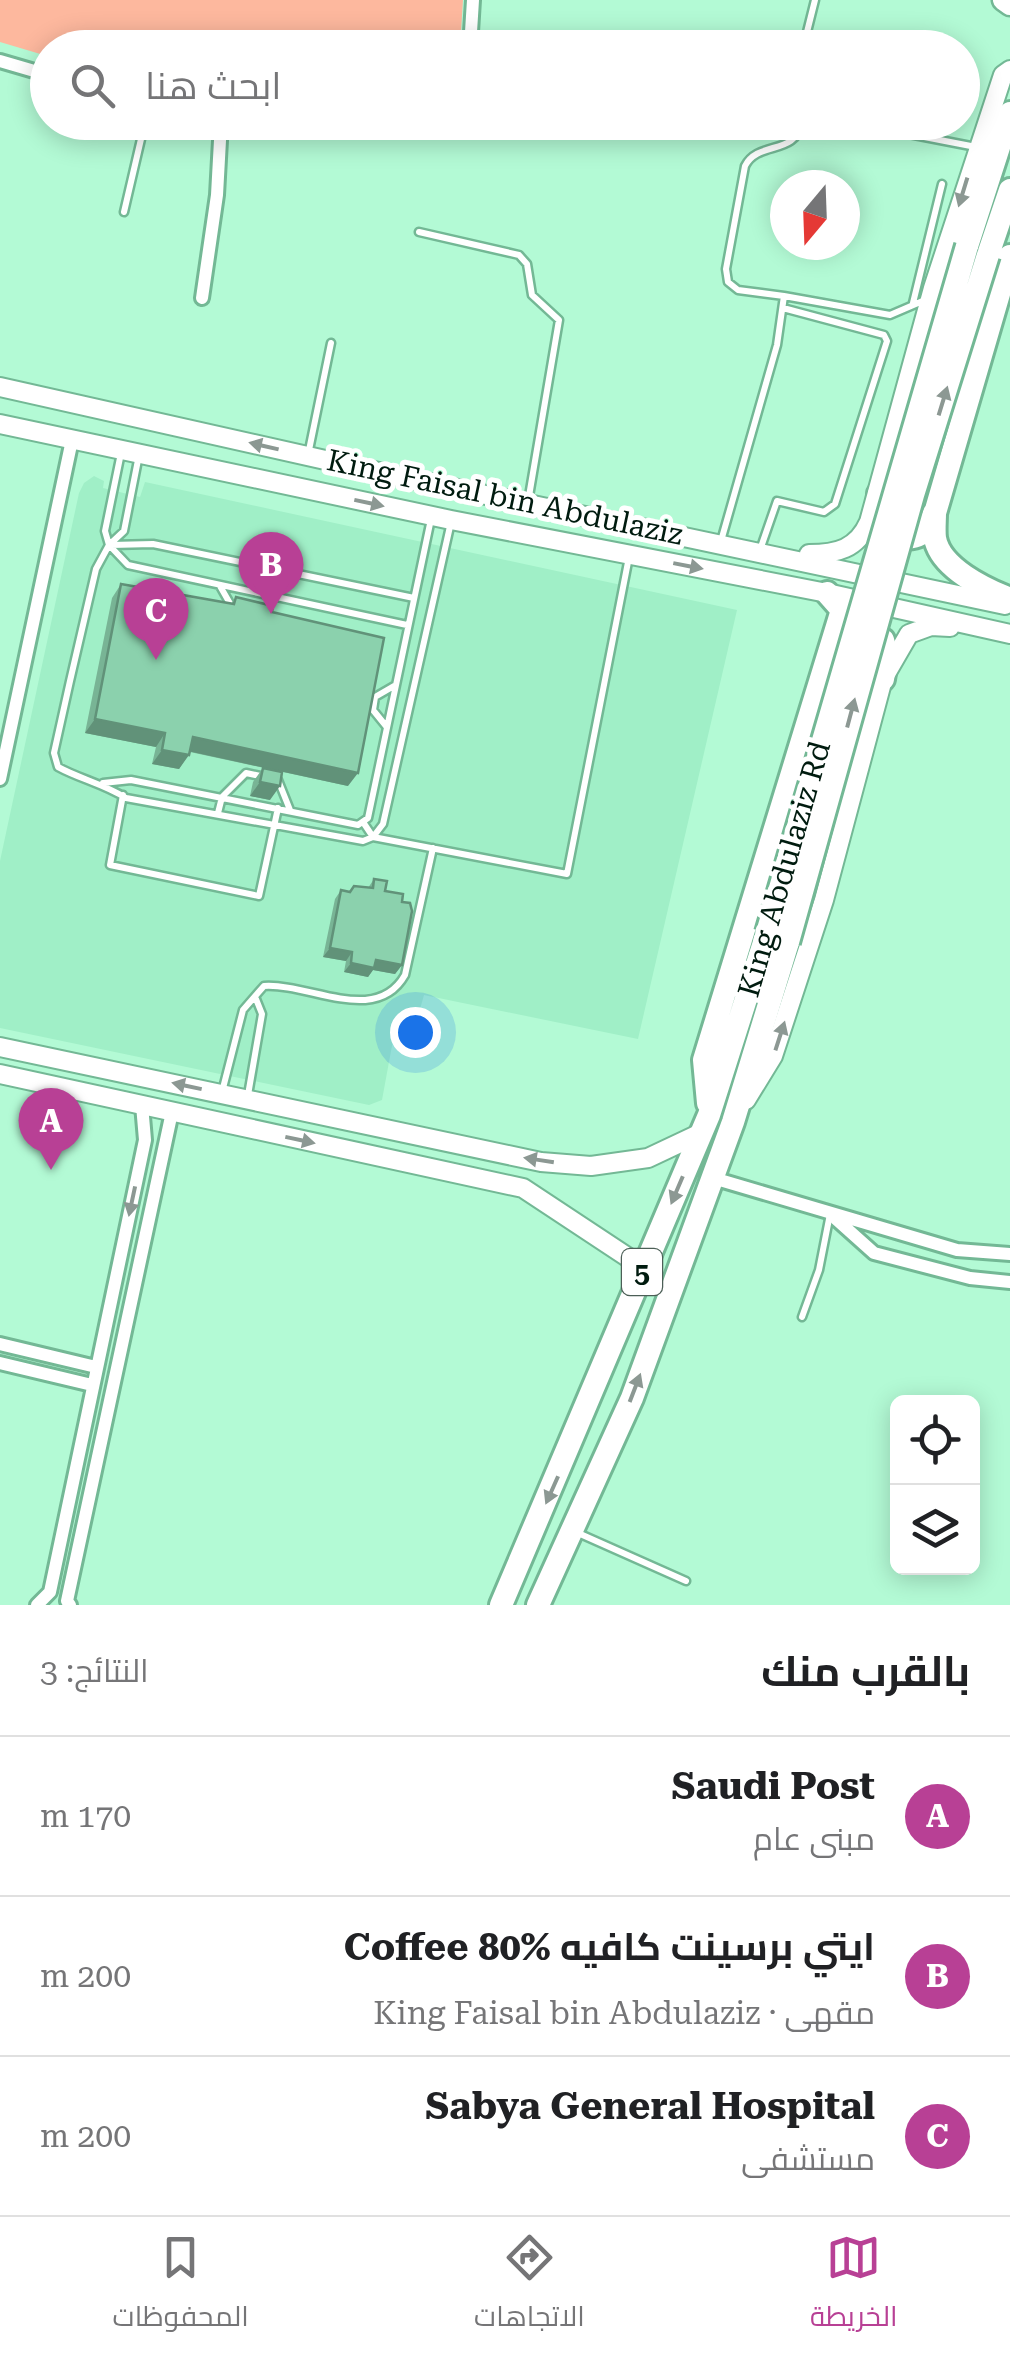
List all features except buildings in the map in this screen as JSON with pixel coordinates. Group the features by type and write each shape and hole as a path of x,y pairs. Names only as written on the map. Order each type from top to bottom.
{"highway":[{"name":"King Abdulaziz Rd","path":"989,252 1010,113"},
{"name":"King Abdulaziz Rd","path":"538,1605 632,1398 733,1122 777,937 1010,190"},
{"path":"879,494 879,521 890,534 909,538 929,526 989,252"},
{"path":"934,513 935,542 949,562 1010,602"},
{"path":"704,1124 704,1060 842,610 827,593"},
{"path":"828,659 845,635 865,630 876,634 883,640 887,655 882,679"},
{"name":"King Abdulaziz Rd","path":"502,1605 704,1124 777,937"}],"main road":[{"path":"1003,0 1010,5"}],"street":[{"path":"471,30 473,0"},
{"path":"0,60 30,69"},
{"path":"980,140 1003,75 1010,70"},
{"path":"202,298 221,140"},
{"path":"768,553 828,554 849,548 864,532 879,494 922,301 980,140"},
{"name":"King Faisal bin Abdulaziz","path":"0,387 528,503 1010,602"},
{"name":"King Faisal bin Abdulaziz","path":"0,424 1010,634"},
{"path":"0,780 72,440"},
{"path":"733,1122 773,1056 824,900 882,679 909,634 931,626 991,629"},
{"path":"0,1046 541,1162 591,1166 648,1158 704,1124"},
{"path":"0,1074 523,1188 644,1268"},
{"path":"37,1605 50,1592 146,1140 142,1106"},
{"path":"70,1605 172,1112"},
{"path":"713,1178 958,1250 1010,1254"},
{"path":"830,1214 874,1253 970,1278 1010,1282"},
{"path":"0,1344 96,1368"},
{"path":"0,1362 92,1386"}],"lane":[{"path":"808,30 815,0"},
{"path":"124,212 141,140"},
{"path":"796,140 748,159 726,268 728,282 738,290 890,316 903,312 922,301 942,184"},
{"path":"937,140 977,148"},
{"path":"420,232 520,255 527,264 532,295 559,320 528,503"},
{"path":"721,543 777,345 784,296"},
{"path":"768,553 777,501 824,512 834,504 888,341 884,334 783,308"},
{"path":"308,456 331,344"},
{"path":"130,453 104,531 109,544 128,565 408,626"},
{"path":"130,453 124,532 109,544 96,569 54,753 58,766 102,783 123,796 342,840 363,842 373,837 383,824 451,520"},
{"path":"102,783 131,780 358,825 363,822 371,808 431,516"},
{"path":"109,544 153,544 414,598"},
{"path":"363,822 373,837 567,874 629,556"},
{"path":"220,585 232,607 246,610"},
{"path":"272,606 282,598"},
{"path":"386,726 373,710 376,698 395,685"},
{"path":"218,813 222,797 246,773 278,780 290,811"},
{"path":"123,796 110,864 258,896 278,808"},
{"path":"222,1094 243,1010 256,999 260,989 269,986 371,1001 396,991 405,975 432,848"},
{"path":"247,1099 262,1014 256,999"},
{"path":"802,1317 818,1270 830,1214"},
{"path":"572,1531 686,1580"}],"shaded area":[{"path":"0,0 463,0 461,30 30,30 30,51 0,42"},
{"path":"94,476 104,481 103,488 140,497 145,482 737,610 638,1039 424,995 418,1016 398,1013 382,1100 369,1105 0,1028 0,861 79,493"}],"place":[{"name":"ايتي برسينت كافيه Coffee 80%","path":"271,614"},
{"name":"Sabya General Hospital","path":"156,660"},
{"name":"Saudi Post","path":"51,1170"}]}
